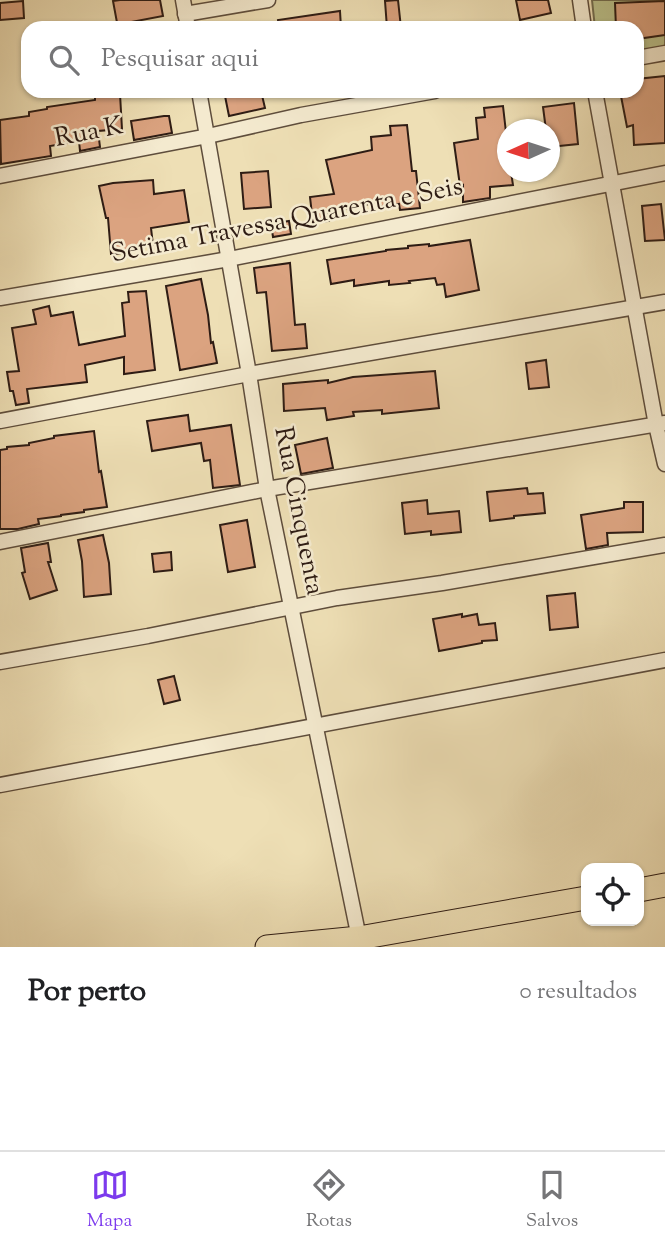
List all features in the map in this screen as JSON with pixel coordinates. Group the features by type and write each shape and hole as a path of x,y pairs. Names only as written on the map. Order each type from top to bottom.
{"main road":[{"path":"644,889 665,885"},
{"path":"267,947 359,938 581,899"}],"street":[{"path":"185,14 268,0"},
{"path":"580,0 583,21"},
{"path":"644,56 665,52"},
{"name":"Rua Cinquenta","path":"201,98 267,489 359,938"},
{"name":"Rua K","path":"0,176 396,98"},
{"path":"596,98 635,308 660,424 665,464"},
{"name":"Setima Travessa Quarenta e Seis","path":"0,298 229,259 665,173"},
{"path":"0,422 249,374 665,302"},
{"path":"0,542 267,489 660,424"},
{"path":"0,662 337,598 665,545"},
{"path":"0,785 665,660"}],"green space":[{"path":"592,0 665,0 665,47 644,51 644,21 594,21"}],"building":[{"path":"160,0 163,16 136,21 117,21 113,1"},
{"path":"398,0 400,21 386,21 385,1"},
{"path":"516,0 548,0 551,13 520,20"},
{"path":"23,1 24,18 0,20 0,3"},
{"path":"665,1 665,35 644,38 644,21 616,21 615,3"},
{"path":"340,11 341,21 278,20"},
{"path":"665,76 665,143 634,145 633,125 627,127 621,98 644,98 644,78"},
{"path":"120,98 122,129 98,131 100,147 80,151 79,141 50,146 51,156 1,164 0,120 29,116 29,112 47,107"},
{"path":"225,98 263,98 265,108 229,116"},
{"path":"574,103 578,144 560,146 560,119 545,119 543,107"},
{"path":"503,106 504,119 497,119 497,182 513,182 513,185 490,187 490,198 463,202 463,185 460,186 454,143 478,139 476,118 485,117 484,108"},
{"path":"169,116 172,133 134,140 131,121"},
{"path":"407,125 412,171 416,171 420,208 400,210 399,204 379,207 378,202 328,213 329,221 313,223 310,197 334,194 326,160 372,150 371,137 391,135 390,126"},
{"path":"268,171 271,207 244,209 241,173"},
{"path":"153,180 154,194 184,190 189,222 151,228 153,245 128,249 128,253 111,254 108,218 99,186"},
{"path":"661,204 665,240 645,241 642,206"},
{"path":"289,221 291,234 273,237 271,224"},
{"path":"470,240 479,290 446,297 444,284 437,285 435,278 389,285 389,281 354,286 354,280 331,284 327,260 408,246"},
{"path":"290,263 295,325 305,324 307,348 272,351 266,292 257,293 254,268"},
{"path":"201,279 211,343 213,342 217,363 180,370 166,286"},
{"path":"146,291 155,370 124,374 124,357 85,365 87,382 27,389 29,403 16,405 13,391 10,391 7,372 19,371 12,328 36,324 33,310 49,306 51,316 73,312 79,345 125,336 122,303 129,302 128,292"},
{"path":"546,360 549,387 529,389 526,363"},
{"path":"435,371 439,408 382,414 382,410 353,412 354,416 327,420 325,408 284,411 283,384 328,380 328,383 353,377"},
{"path":"188,415 190,431 231,425 240,485 213,488 210,460 204,461 201,443 152,451 147,421"},
{"path":"94,431 107,507 38,519 39,524 18,529 0,529 0,450 29,445 54,436"},
{"path":"327,438 333,468 301,474 295,445"},
{"path":"527,488 528,494 543,493 545,513 490,521 487,492"},
{"path":"427,500 428,514 459,511 461,532 405,534 402,503"},
{"path":"624,502 643,502 643,532 607,533 608,545 586,549 581,515 624,508"},
{"path":"247,520 255,567 228,572 220,525"},
{"path":"103,535 109,563 111,594 84,597 78,540"},
{"path":"48,543 51,562 48,562 57,590 30,599 22,573 25,572 21,548"},
{"path":"171,552 172,570 154,572 152,554"},
{"path":"575,593 578,627 550,630 547,596"},
{"path":"462,614 462,617 477,614 479,625 495,623 497,640 439,651 433,619"},
{"path":"174,676 180,700 164,704 158,680"}]}
